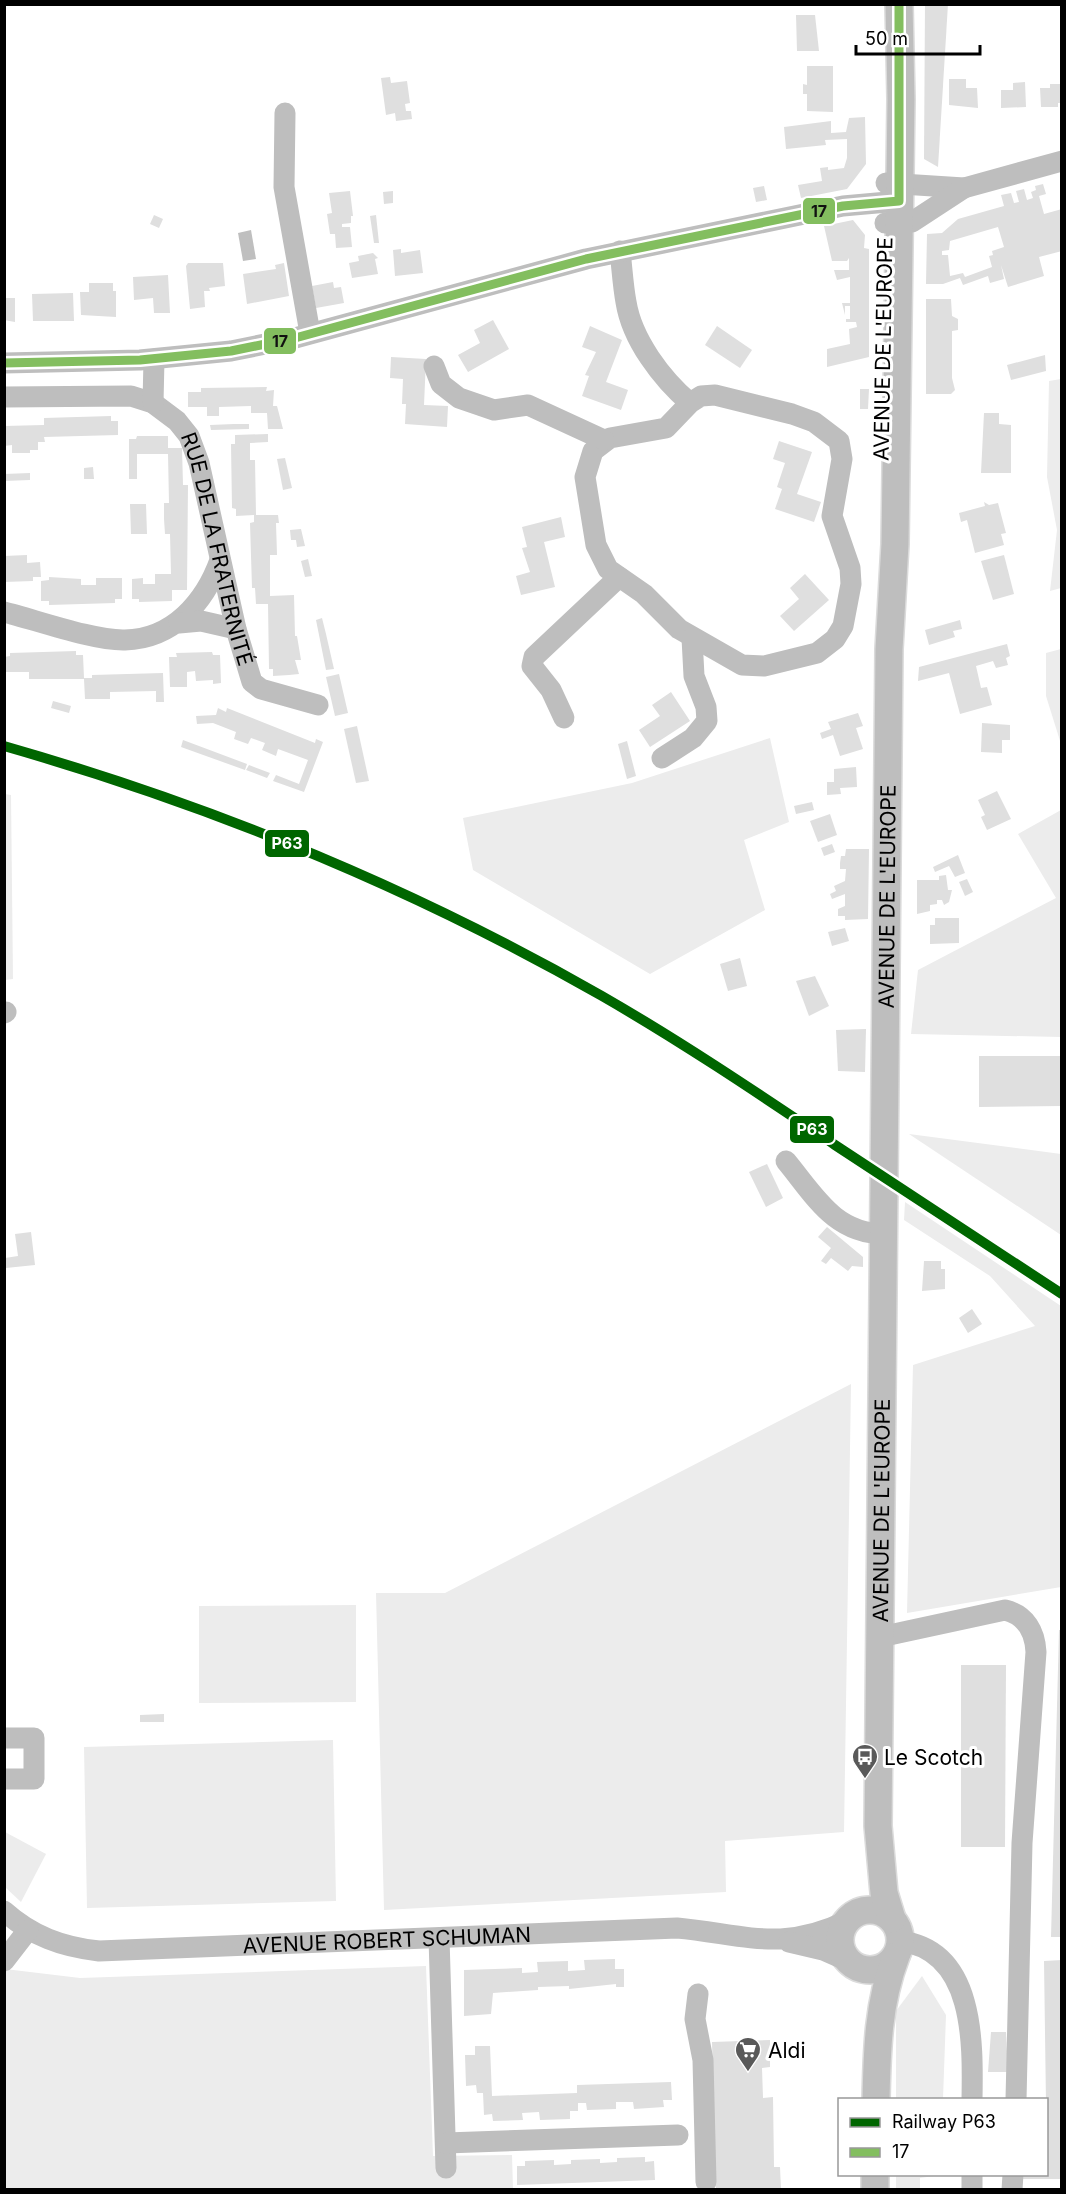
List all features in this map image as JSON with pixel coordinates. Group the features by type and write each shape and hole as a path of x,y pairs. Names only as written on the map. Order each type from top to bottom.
{"main road":[{"name":"AVENUE DE L'EUROPE","path":"896,1939 883,1888 878,1826 889,649 883,559 881,444 892,203 891,78 899,9"},
{"name":"AVENUE DE L'EUROPE","path":"850,1918 866,1883 878,1826"},
{"path":"876,2098 877,2048 883,1995 896,1939 876,1910 850,1918 840,1941 866,1996 877,2048"},
{"path":"850,1963 863,1970 878,1969 896,1939"}],"street":[{"path":"285,113 284,188 310,333"},
{"path":"4,363 154,360 231,351 310,333 620,251 843,207 892,203 964,188 1062,161"},
{"path":"892,203 912,222 923,217 950,195 964,188"},
{"path":"620,251 626,303 631,321 658,368 690,403"},
{"path":"4,397 120,395 153,403 154,360"},
{"path":"434,366 441,384 459,398 494,410 528,405 604,440 666,428 690,403 701,396 715,395 800,417 835,437 841,447 842,459 832,522 848,561 851,584 843,626 834,639 817,652 764,666 749,667 734,662 692,638 673,624 644,594 608,569 598,554 585,477 588,460 604,440"},
{"name":"RUE DE LA FRATERNITÉ","path":"153,403 177,421 194,445 236,629 249,675 256,686 318,705"},
{"path":"179,623 210,584 220,560"},
{"path":"564,718 551,690 532,666 534,657 619,577"},
{"path":"4,612 120,640 148,635 179,623 201,621 236,629"},
{"path":"662,758 693,738 707,721 706,707 694,676 692,638"},
{"path":"786,1161 841,1223 859,1232 884,1234"},
{"path":"880,1637 1005,1610 1024,1620 1034,1635 1036,1652 1022,1843 1016,2098"},
{"path":"4,1738 34,1738 34,1779 4,1779"},
{"name":"AVENUE ROBERT SCHUMAN","path":"4,1911 28,1930 60,1944 99,1951 677,1928 750,1940 780,1940 813,1934 850,1918"},
{"path":"4,1961 28,1930"},
{"path":"439,1938 446,2168"},
{"path":"896,1939 932,1952 951,1970 972,2029 972,2098"},
{"name":"AVENUE ROBERT SCHUMAN","path":"780,1940 814,1948 850,1963"},
{"path":"698,1994 695,2019 703,2060 706,2182"},
{"path":"446,2143 678,2135"}],"shaded area":[{"path":"251,230 256,259 243,261 238,233"},
{"path":"1061,379 1061,588 1050,591 1057,530 1047,477 1049,381"},
{"path":"1062,649 1061,744 1046,696 1046,653"},
{"path":"770,738 789,822 744,840 765,910 650,974 473,870 463,818 632,783"},
{"path":"5,794 11,795 13,979 5,980"},
{"path":"1061,810 1061,1037 911,1034 918,970 1056,898 1018,834"},
{"path":"909,1134 1061,1154 1061,1235"},
{"path":"905,1202 1061,1306 1061,1587 907,1613 913,1365 1035,1326 990,1276 904,1220"},
{"path":"851,1384 844,1832 725,1841 726,1892 384,1910 376,1593 445,1593"},
{"path":"356,1605 356,1702 199,1703 199,1606"},
{"path":"333,1740 336,1901 87,1908 84,1747"},
{"path":"5,1832 46,1854 21,1902 5,1887"},
{"path":"426,1966 433,2156 512,2155 513,2189 5,2190 5,1969 80,1978"},
{"path":"922,1976 946,2015 943,2098 896,2098 896,2011"},
{"path":"896,2176 934,2176 920,2178 920,2189 896,2190"}],"building":[{"path":"925,4 948,4 938,167 924,159"},
{"path":"796,15 815,15 819,51 797,51"},
{"path":"807,66 833,66 833,112 807,111 807,94 803,94 803,84 807,85"},
{"path":"390,77 391,83 407,81 410,103 405,104 406,111 411,111 412,119 396,121 395,113 386,115 381,78"},
{"path":"949,79 966,79 966,88 977,88 978,108 949,105"},
{"path":"1025,82 1026,107 1001,108 1001,90 1013,90 1013,83"},
{"path":"1050,84 1062,84 1062,103 1058,103 1058,107 1041,107 1040,88 1050,88"},
{"path":"865,117 866,164 847,189 801,198 798,185 822,181 820,168 828,167 828,170 844,168 847,158 847,139 825,140 826,145 786,149 784,127 831,121 831,133 846,132 849,118"},
{"path":"1043,184 1046,194 1039,196 1044,214 1062,209 1062,251 1039,257 1044,276 1008,287 1001,265 1004,279 990,283 988,276 963,285 960,278 943,284 926,284 927,234 942,233 958,219 1004,206 1001,195 1011,193 1014,203 1019,202 1016,191 1024,189 1027,200 1033,198 1031,192 1036,190 1035,186","holes":["998,227 1004,247 992,251 993,255 989,256 992,267 965,277 963,273 950,276 948,255 942,255 942,251 949,250 950,241"]},
{"path":"764,186 767,200 756,202 753,188"},
{"path":"350,191 353,216 351,216 351,223 342,224 342,227 350,227 352,247 336,248 335,234 330,234 327,214 332,213 329,193"},
{"path":"393,191 393,203 384,204 383,192"},
{"path":"154,215 163,219 159,228 150,224"},
{"path":"376,215 379,243 374,243 370,216"},
{"path":"853,220 865,235 864,248 869,249 869,357 827,367 827,349 850,344 849,329 857,327 856,322 846,322 846,319 850,319 850,306 845,306 845,315 842,303 850,303 850,277 837,280 834,270 849,270 849,258 847,261 832,261 824,226"},
{"path":"401,249 401,253 420,250 423,273 395,276 393,250"},
{"path":"373,253 378,258 375,259 378,274 352,278 349,263 359,261 358,256"},
{"path":"188,263 223,263 225,286 204,291 205,307 190,309 186,266"},
{"path":"284,263 289,296 247,304 243,274 276,269 275,265"},
{"path":"168,275 170,313 154,313 153,298 134,300 133,277"},
{"path":"333,282 334,288 341,287 344,303 316,308 312,286"},
{"path":"89,283 113,283 113,291 116,291 116,317 81,315 80,292 89,292"},
{"path":"73,293 74,321 33,321 32,294"},
{"path":"4,298 15,298 15,322 4,320"},
{"path":"926,299 951,299 952,316 958,319 958,330 952,331 952,378 955,390 951,394 926,394"},
{"path":"493,320 509,349 468,372 458,355 480,343 474,330"},
{"path":"590,326 622,340 606,382 628,390 621,410 582,396 589,376 585,375 596,352 582,347"},
{"path":"717,326 752,350 740,368 705,345"},
{"path":"1045,355 1046,371 1011,380 1007,365"},
{"path":"391,357 426,359 424,405 448,406 447,427 405,424 406,404 402,404 403,379 390,378"},
{"path":"267,387 266,391 274,390 273,406 277,406 283,429 268,429 267,413 251,413 251,406 219,407 219,416 207,416 207,407 188,407 188,392 201,392 201,388"},
{"path":"860,389 869,389 868,409 860,409"},
{"path":"984,413 999,413 999,424 1011,425 1011,473 981,473"},
{"path":"111,416 111,421 118,421 118,435 44,437 45,442 38,442 38,450 30,450 30,453 12,453 12,445 4,446 4,426 44,425 44,418"},
{"path":"249,424 249,429 211,430 210,425"},
{"path":"268,434 268,442 250,443 250,460 255,460 256,515 278,515 277,555 270,555 270,596 294,595 295,636 297,636 301,660 295,660 299,674 273,676 273,669 269,669 268,604 256,604 255,588 252,588 250,523 254,522 254,515 236,516 236,509 232,508 231,444 235,444 235,435"},
{"path":"137,436 168,436 168,448 182,448 183,485 188,485 187,590 172,590 172,601 139,602 139,599 132,599 132,579 143,578 143,584 155,584 155,574 171,574 170,534 165,534 164,519 164,503 169,503 168,454 137,454 137,479 129,479 129,439 136,439"},
{"path":"779,441 812,452 797,494 821,502 814,522 775,509 782,489 777,487 785,463 773,459"},
{"path":"285,458 292,488 283,490 277,459"},
{"path":"93,467 94,479 84,479 84,468"},
{"path":"30,473 30,480 4,481 4,474"},
{"path":"984,502 989,505 998,503 1006,533 1001,534 1004,545 975,553 967,520 961,522 959,513 985,506"},
{"path":"130,504 146,504 147,534 131,534"},
{"path":"561,517 565,537 544,542 555,587 521,595 516,576 530,572 522,548 527,547 522,527"},
{"path":"301,529 305,546 297,547 296,540 291,540 290,530"},
{"path":"27,555 27,563 40,562 41,577 33,577 33,581 4,582 4,556"},
{"path":"1004,555 1014,594 993,600 981,561"},
{"path":"308,559 312,576 305,577 301,561"},
{"path":"805,574 829,600 794,631 780,616 799,599 790,588"},
{"path":"49,577 81,579 81,585 96,585 96,578 122,578 122,599 115,599 115,603 49,605 49,601 41,601 41,581 49,580"},
{"path":"322,618 334,669 326,670 316,620"},
{"path":"960,620 962,629 953,631 955,637 929,645 925,630"},
{"path":"1007,644 1010,656 1006,658 1008,665 996,668 993,661 976,666 981,688 987,687 992,705 960,714 949,673 918,681 919,667"},
{"path":"76,651 76,655 83,655 84,678 92,678 92,675 163,673 164,702 156,702 156,691 110,692 110,699 85,699 84,679 29,679 29,672 4,672 4,657 10,656 10,653"},
{"path":"212,652 213,655 220,655 221,683 213,684 213,680 196,681 195,671 187,672 187,687 170,687 169,657 177,657 176,653"},
{"path":"339,674 348,713 335,716 326,677"},
{"path":"671,692 690,721 650,747 639,730 660,716 652,705"},
{"path":"53,701 71,706 69,713 51,708"},
{"path":"218,708 226,712 227,708 315,743 316,739 323,742 304,792 273,781 276,775 299,784 308,760 278,749 276,756 262,750 265,743 251,738 248,744 234,739 236,732 213,723 197,724 196,716 216,715"},
{"path":"858,713 863,726 856,728 863,749 840,756 833,735 822,739 820,733 831,729 828,722"},
{"path":"982,723 1010,725 1010,740 1002,740 1002,753 981,752"},
{"path":"357,726 369,781 356,783 344,729"},
{"path":"183,740 247,764 245,770 181,747"},
{"path":"627,741 636,776 627,779 618,744"},
{"path":"249,765 270,773 267,778 246,770"},
{"path":"856,767 857,787 840,788 841,794 827,795 827,782 834,782 834,769"},
{"path":"997,791 1011,819 987,830 981,817 985,815 978,800"},
{"path":"812,802 814,810 796,814 794,806"},
{"path":"830,814 837,835 818,842 810,821"},
{"path":"832,844 835,852 824,856 821,848"},
{"path":"846,849 869,849 868,919 845,920 845,916 838,916 838,909 845,906 845,894 832,899 830,894 836,891 834,886 845,881 846,869 840,869 840,863 841,856 845,856"},
{"path":"958,855 965,873 955,877 949,866 935,872 933,867"},
{"path":"946,875 948,890 952,890 949,902 944,905 942,900 937,900 937,904 930,905 930,911 917,914 917,880 939,880 939,876"},
{"path":"967,879 973,892 965,896 959,882"},
{"path":"935,918 959,918 959,943 930,944 930,925 935,925"},
{"path":"845,928 849,941 832,946 828,932"},
{"path":"740,958 747,986 728,991 720,964"},
{"path":"815,976 829,1006 809,1016 796,981"},
{"path":"866,1029 865,1072 838,1071 836,1030"},
{"path":"979,1056 1062,1056 1062,1106 979,1107"},
{"path":"767,1164 783,1198 766,1207 749,1172"},
{"path":"827,1227 863,1257 863,1267 852,1266 848,1271 831,1258 826,1264 821,1261 831,1248 818,1237"},
{"path":"31,1232 35,1265 6,1268 5,1258 18,1256 15,1234"},
{"path":"924,1261 941,1261 941,1269 945,1269 945,1289 922,1291"},
{"path":"972,1309 982,1324 968,1333 959,1318"},
{"path":"1059,1630 1062,1630 1062,1937 1051,1937"},
{"path":"961,1665 1006,1665 1005,1847 961,1847"},
{"path":"164,1714 164,1722 140,1722 140,1715"},
{"path":"615,1959 615,1969 624,1969 624,1987 616,1987 616,1984 569,1989 569,1986 538,1987 538,1990 493,1993 491,2014 464,2016 464,1970 522,1968 522,1973 538,1972 537,1962 568,1961 568,1971 585,1970 584,1960"},
{"path":"1062,1960 1062,2179 1022,2179 1022,2176 1048,2176 1044,1961"},
{"path":"991,2032 1006,2032 1008,2072 988,2072"},
{"path":"770,2040 770,2067 762,2068 763,2098 773,2097 774,2167 780,2167 781,2190 716,2190 712,2042"},
{"path":"475,2046 490,2046 492,2096 577,2093 577,2085 671,2082 672,2100 663,2100 664,2107 634,2109 633,2102 616,2102 616,2109 587,2110 586,2103 578,2103 578,2111 570,2111 570,2119 540,2120 539,2112 522,2113 523,2120 493,2121 492,2114 484,2115 483,2093 477,2093 476,2085 466,2086 465,2055 475,2055"},
{"path":"645,2157 645,2162 654,2161 655,2180 517,2185 517,2166 525,2166 525,2161 554,2160 554,2165 571,2164 571,2160 600,2159 600,2163 617,2162 617,2158"}],"rail line":[{"name":"P63","path":"4,746 159,795 311,853 385,885 531,957 602,996 691,1050 1062,1294"}],"transit line":[{"name":"17","path":"4,363 140,360 231,351 295,338 586,259 843,206 899,201 899,4"}],"place":[{"name":"Le Scotch","path":"865,1780"},
{"name":"Aldi","path":"748,2073"}]}
